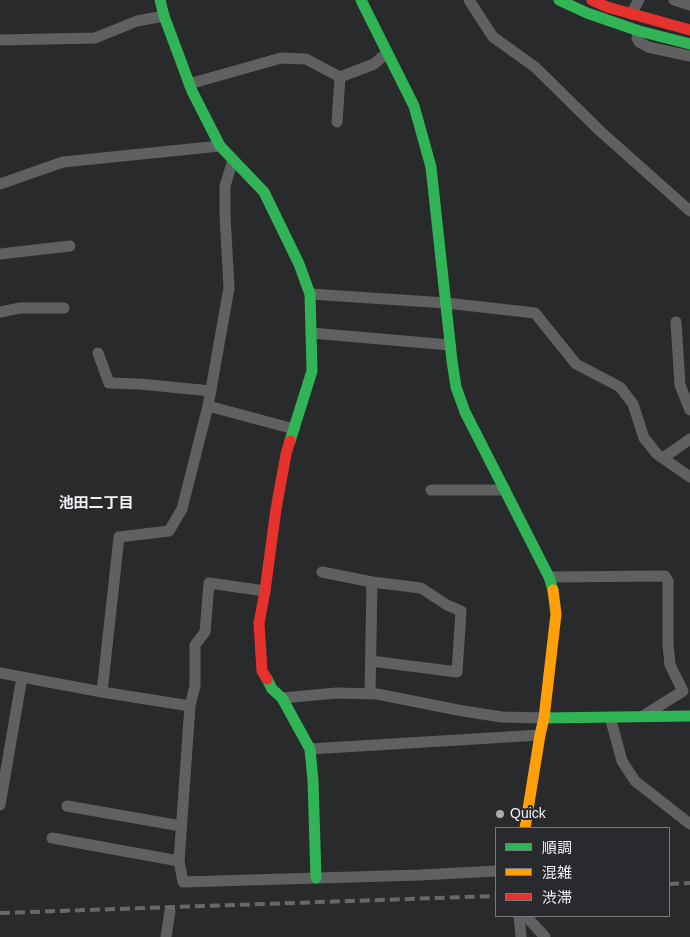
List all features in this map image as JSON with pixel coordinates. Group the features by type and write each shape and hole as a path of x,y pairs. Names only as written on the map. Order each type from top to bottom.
{"street":[{"path":"160,0 192,92 220,146 264,192 299,264 310,294 312,371 286,454 259,623 262,672 272,689 282,698 310,749 313,781 316,878"},
{"path":"361,0 414,106 431,167 456,387 465,412 549,577 554,595 556,614 544,718 525,827"},
{"path":"468,0 493,37 536,67 600,131 690,211"},
{"path":"558,0 587,13 638,30 690,44"},
{"path":"592,0 608,7 690,30"},
{"path":"674,0 690,5"},
{"path":"631,14 638,1"},
{"path":"0,40 95,38 138,20 164,16"},
{"path":"638,30 637,38 639,42 648,47 690,56"},
{"path":"189,84 281,58 306,59 340,77 374,64 387,53"},
{"path":"337,122 340,77"},
{"path":"0,184 63,162 220,146"},
{"path":"102,692 119,537 170,531 182,509 208,406 229,288 225,186 234,160"},
{"path":"0,254 70,246"},
{"path":"310,294 446,303 535,312 576,364 620,387 633,404 644,438 657,454 690,477"},
{"path":"0,312 20,308 64,308"},
{"path":"676,322 680,385 690,410"},
{"path":"311,333 450,345"},
{"path":"98,353 109,383 211,391"},
{"path":"208,406 294,429"},
{"path":"663,458 690,439"},
{"path":"432,490 505,490"},
{"path":"322,572 372,582 421,588 446,605 461,611 457,672 371,661"},
{"path":"549,577 665,576 668,581 670,665 683,691 641,717"},
{"path":"370,694 372,582"},
{"path":"265,590 209,583 205,632 195,645 195,686 190,706 179,861 183,882 495,871"},
{"path":"0,673 190,706"},
{"path":"0,805 22,677"},
{"path":"282,698 336,693 377,694 502,717 690,716"},
{"path":"610,717 622,761 635,781 690,824"},
{"path":"310,749 540,735"},
{"path":"67,806 181,826"},
{"path":"52,838 179,861"},
{"path":"166,937 170,911"},
{"path":"519,917 521,937"},
{"path":"527,917 544,937"}],"railway":[{"path":"670,884 690,883"},
{"path":"0,913 495,896"}],"traffic: fast":[{"path":"160,0 164,16 192,91 220,146 264,192 299,264 310,294 312,371 290,441"},
{"path":"361,0 414,106 431,167 456,387 465,412 549,577 553,590"},
{"path":"559,0 587,13 639,31 690,44"},
{"path":"267,679 272,689 282,698 310,749 313,781 316,878"},
{"path":"544,718 690,716"}],"traffic: slow":[{"path":"525,827 544,718 556,614 553,590"}],"traffic: jam":[{"path":"592,0 607,7 690,30"},
{"path":"267,679 262,671 259,623 276,509 290,441"}],"place":[{"name":"Quick","path":"500,814"}],"district":[{"name":"池田二丁目","path":"96,504"}]}
